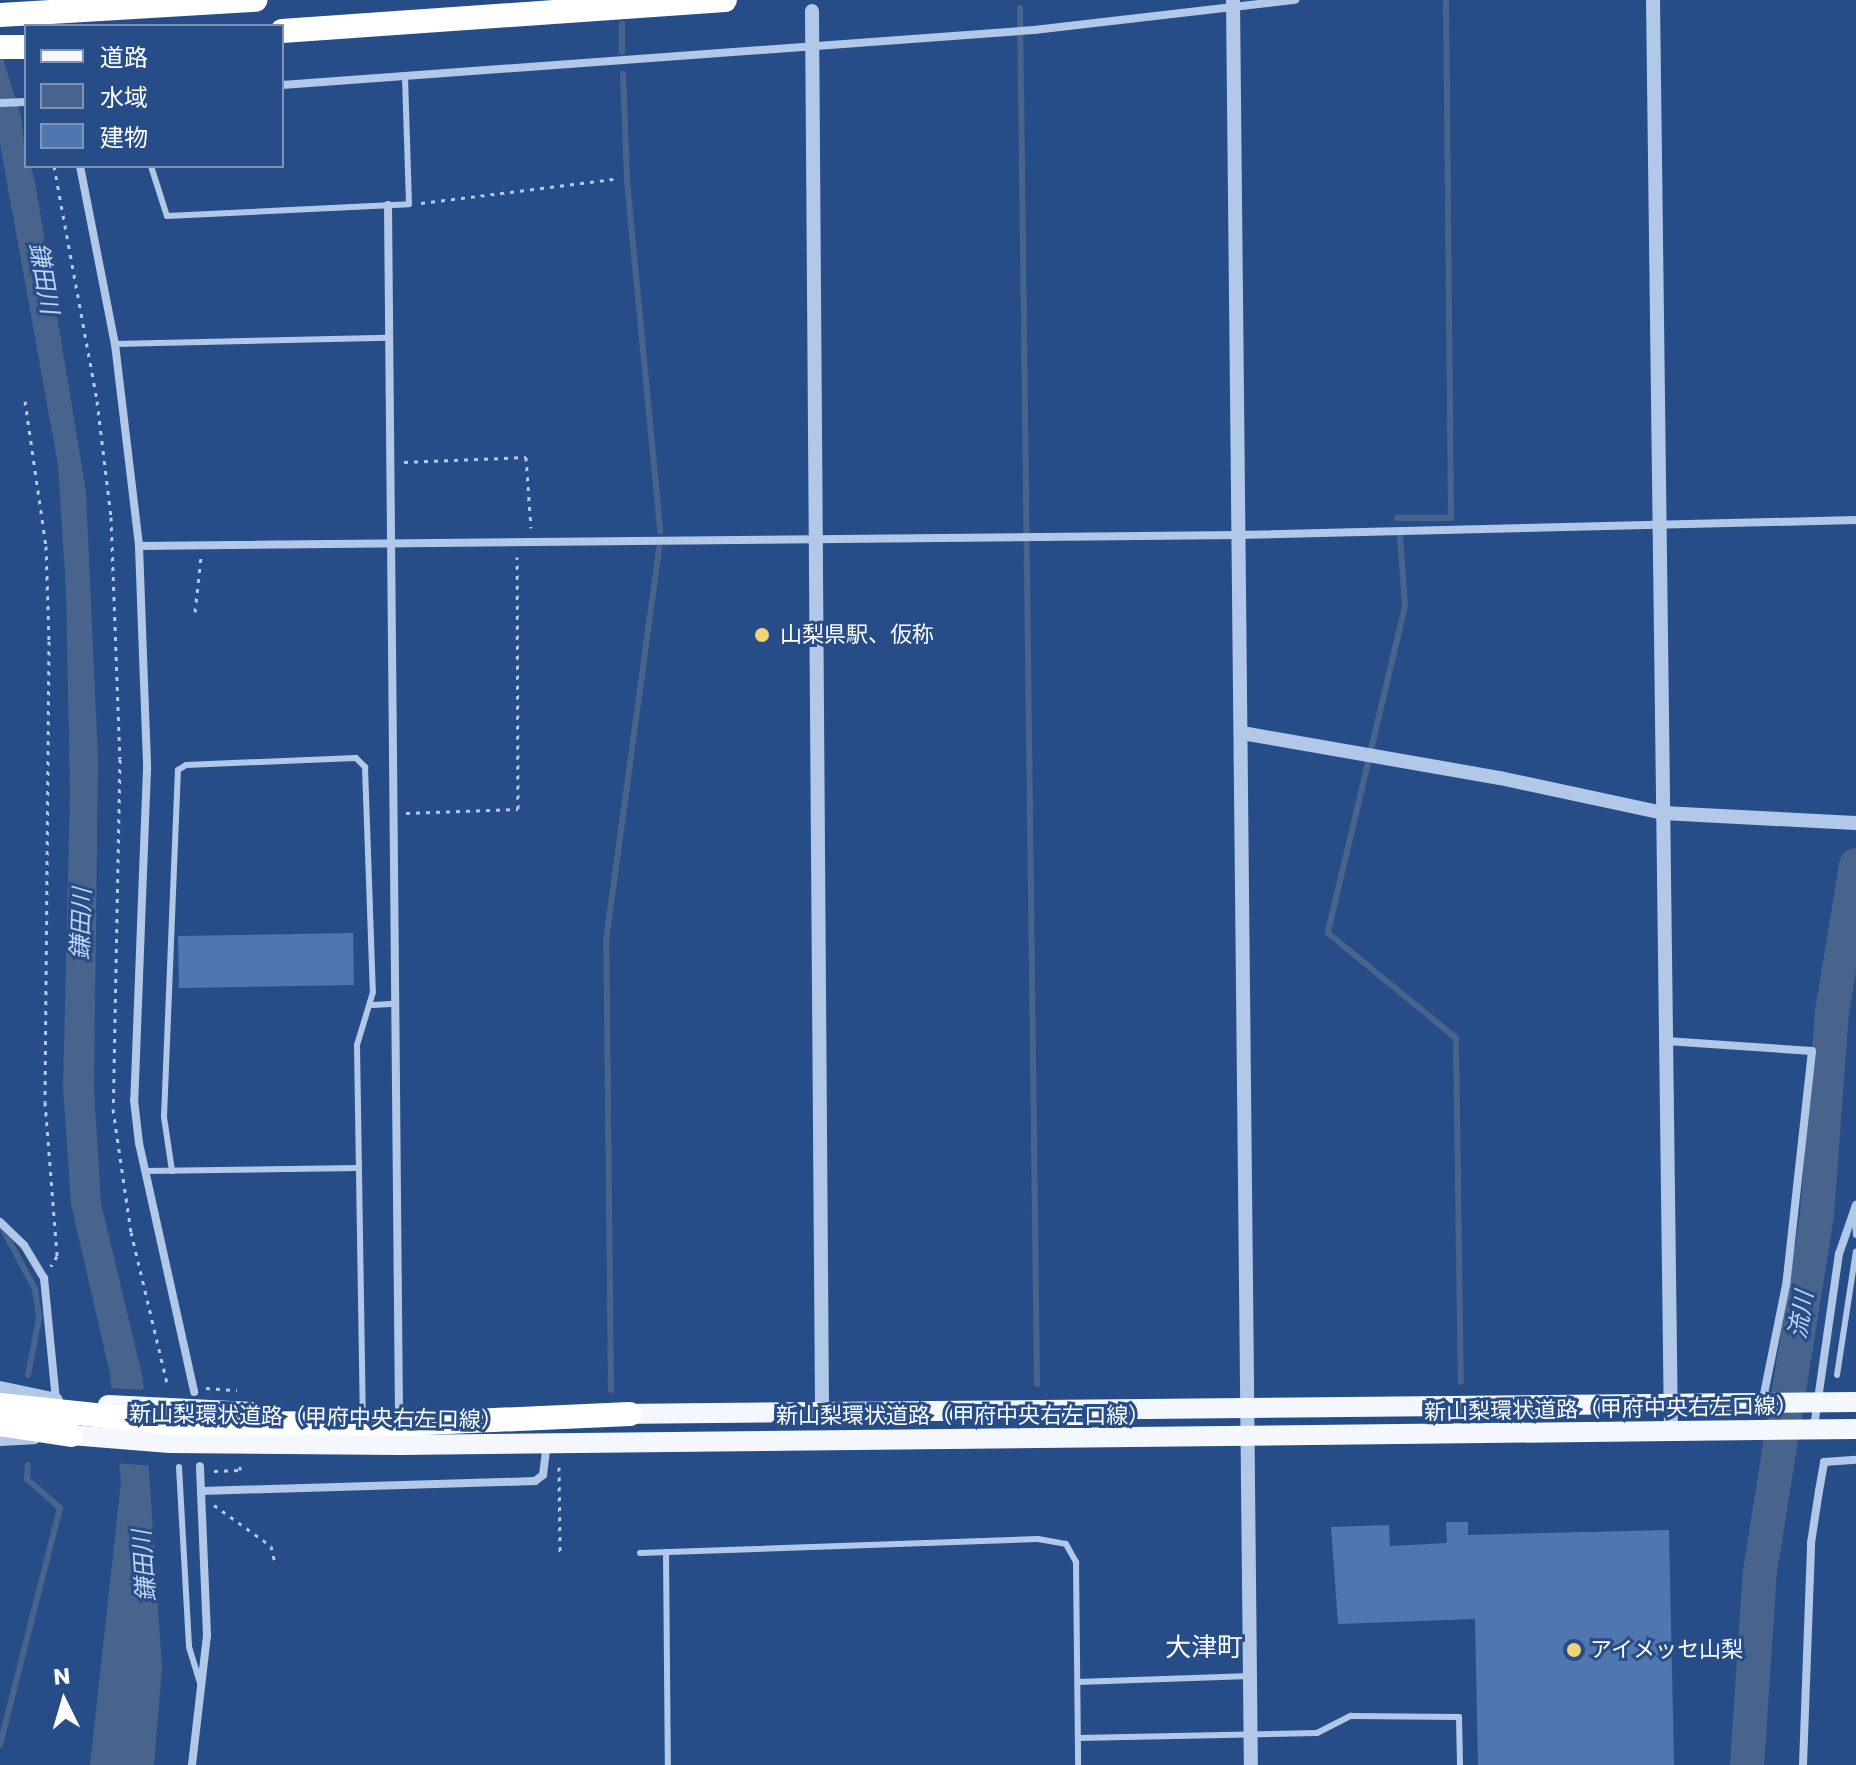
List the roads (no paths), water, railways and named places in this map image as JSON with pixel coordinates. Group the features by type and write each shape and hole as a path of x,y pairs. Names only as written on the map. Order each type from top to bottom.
{"highway":[{"path":"0,15 256,0"},
{"path":"284,31 725,0"},
{"path":"0,47 24,47"},
{"path":"0,1405 170,1425 403,1424 630,1414"},
{"path":"0,1424 67,1414"}],"main road":[{"name":"新山梨環状道路（甲府中央右左口線）","path":"170,1425 363,1413 822,1415 1856,1402"},
{"name":"新山梨環状道路（甲府中央右左口線）","path":"170,1425 547,1443 1248,1438 1856,1429"}],"street":[{"path":"284,85 1034,30 1233,3 1295,0"},
{"path":"1653,0 1671,1433"},
{"path":"1233,3 1251,1765"},
{"path":"812,11 822,1415"},
{"path":"0,103 24,102"},
{"path":"80,168 115,344 139,546 147,769 134,1100 145,1171 194,1392"},
{"path":"388,205 399,1413"},
{"path":"139,546 1239,535 1856,520"},
{"path":"1242,733 1380,756 1663,813 1853,823"},
{"path":"1666,1041 1812,1051 1786,1285 1767,1404"},
{"path":"1808,1430 1839,1254 1855,1220 1856,1205"},
{"path":"3,1225 44,1278 67,1414"},
{"path":"0,1388 67,1414"},
{"path":"0,1439 67,1414"},
{"path":"201,1491 535,1481 543,1475 547,1443"},
{"path":"1803,1765 1811,1543 1824,1462 1856,1460"},
{"path":"192,1765 207,1635 200,1466"}],"lane":[{"path":"152,168 167,216 409,204 405,77"},
{"path":"115,344 388,338"},
{"path":"172,1171 164,1117 178,770 186,765 356,758 365,767 373,1005 357,1045 363,1413"},
{"path":"373,1005 395,1004"},
{"path":"145,1171 359,1168"},
{"path":"1855,1220 1856,1235"},
{"path":"1837,1375 1856,1251"},
{"path":"1824,1462 1826,1452"},
{"path":"179,1467 189,1647 201,1688"},
{"path":"640,1553 1038,1539 1066,1544 1076,1562 1078,1765"},
{"path":"666,1552 668,1765"},
{"path":"1078,1682 1252,1676"},
{"path":"1078,1738 1317,1733 1351,1716 1459,1717 1460,1765"}],"water":[{"name":"鎌田川","path":"0,49 21,116 24,168 32,168 35,182 86,492 98,759 94,1090 101,1203 143,1379 162,1668 154,1765 90,1765 121,1482 110,1374 71,1204 63,1087 70,793 66,590 58,465 0,144"}],"waterway":[{"path":"1397,518 1451,518 1446,0"},
{"path":"1020,8 1037,1384"},
{"path":"622,24 622,52"},
{"path":"623,74 627,180 660,531"},
{"path":"1400,536 1405,606 1328,933 1456,1038 1461,1382"},
{"path":"611,1390 606,941 659,548"},
{"name":"流川","path":"1747,1765 1760,1571 1817,1215 1832,1012 1856,865"},
{"path":"0,1224 35,1289 39,1318 28,1375"},
{"path":"0,1745 60,1508 27,1479 28,1465"}],"place":[{"name":"山梨県駅、仮称","path":"762,635"},
{"name":"アイメッセ山梨","path":"1574,1650"}],"district":[{"name":"大津町","path":"1204,1648"}]}
